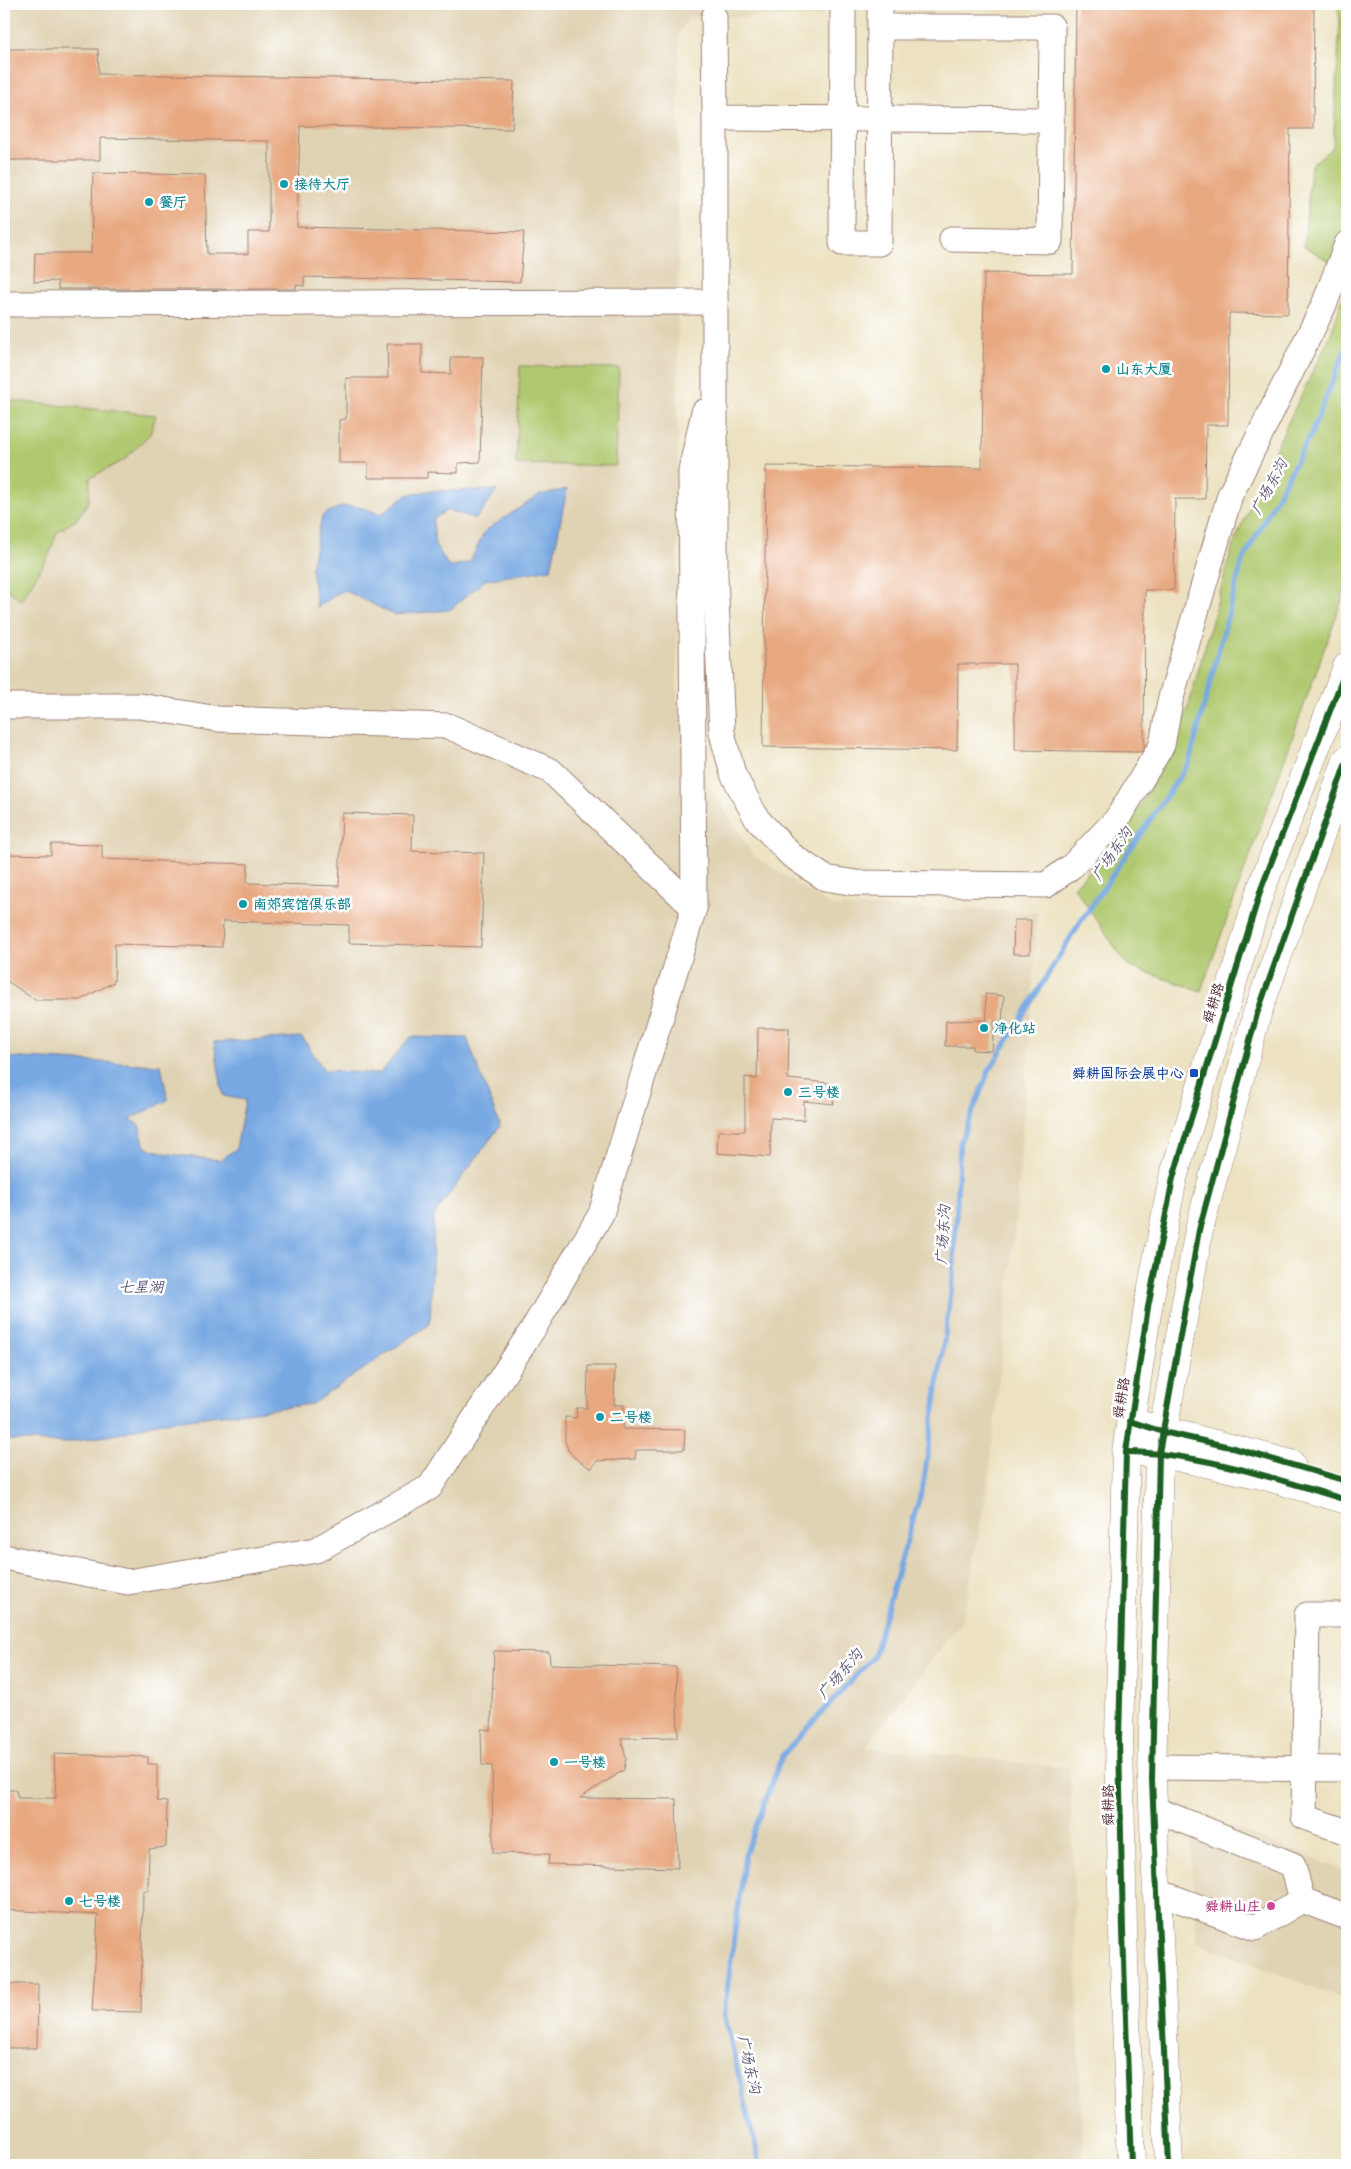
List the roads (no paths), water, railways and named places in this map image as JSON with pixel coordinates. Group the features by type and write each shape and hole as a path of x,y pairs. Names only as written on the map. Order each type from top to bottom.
{"main road":[{"name":"舜耕路","path":"1131,2165 1122,1931 1119,1739 1126,1452 1130,1421 1148,1307 1173,1178 1261,889 1347,667"},
{"path":"1169,2165 1153,1767 1161,1442 1200,1230 1257,1014 1347,760"},
{"path":"1130,1421 1161,1442 1347,1500"},
{"path":"1126,1452 1161,1442 1230,1446 1347,1481"}],"street":[{"path":"843,4 842,243 879,243 880,15 1052,27 1050,241 952,239"},
{"path":"714,17 715,576 722,733 733,774 757,819 791,855 825,878 856,883 1046,885 1072,866 1117,819 1162,745 1170,701 1230,495 1324,305 1347,244"},
{"path":"715,118 1051,120"},
{"path":"4,304 715,302"},
{"path":"4,1557 128,1582 316,1550 430,1487 534,1328 601,1214 694,908 691,471 715,365"},
{"path":"4,706 140,706 218,719 448,726 550,771 694,908"},
{"path":"1347,1615 1308,1615 1304,1817 1347,1832"},
{"path":"1153,1767 1347,1769"},
{"path":"1154,1809 1293,1865 1302,1900"},
{"path":"1158,1892 1255,1928 1302,1900"},
{"path":"1302,1900 1347,1917"}],"water":[{"path":"567,489 551,569 485,580 450,610 394,615 344,590 317,607 311,568 322,516 331,511 351,506 381,514 406,495 428,491 497,490 476,519 448,510 433,519 435,544 449,567 470,562 485,531 539,495"},
{"name":"七星湖","path":"302,1037 324,1070 379,1074 411,1037 467,1038 500,1126 434,1215 430,1324 312,1404 156,1423 118,1434 64,1443 9,1440 12,1395 4,1366 4,1057 161,1065 168,1100 130,1119 139,1125 145,1147 169,1154 219,1160 236,1149 245,1100 223,1096 214,1042"}],"waterway":[{"name":"广场东沟","path":"760,2165 724,2013 745,1855 782,1756 873,1657 923,1486 953,1279 960,1143 989,1071 1077,927 1189,763 1242,562 1311,434 1347,346"}],"place":[{"name":"接待大厅","path":"284,184"},
{"name":"餐厅","path":"149,202"},
{"name":"山东大厦","path":"1106,369"},
{"name":"南郊宾馆俱乐部","path":"243,904"},
{"name":"净化站","path":"984,1028"},
{"name":"舜耕国际会展中心","path":"1194,1073"},
{"name":"三号楼","path":"788,1092"},
{"name":"二号楼","path":"600,1417"},
{"name":"一号楼","path":"554,1762"},
{"name":"七号楼","path":"69,1901"},
{"name":"舜耕山庄","path":"1271,1906"}]}
